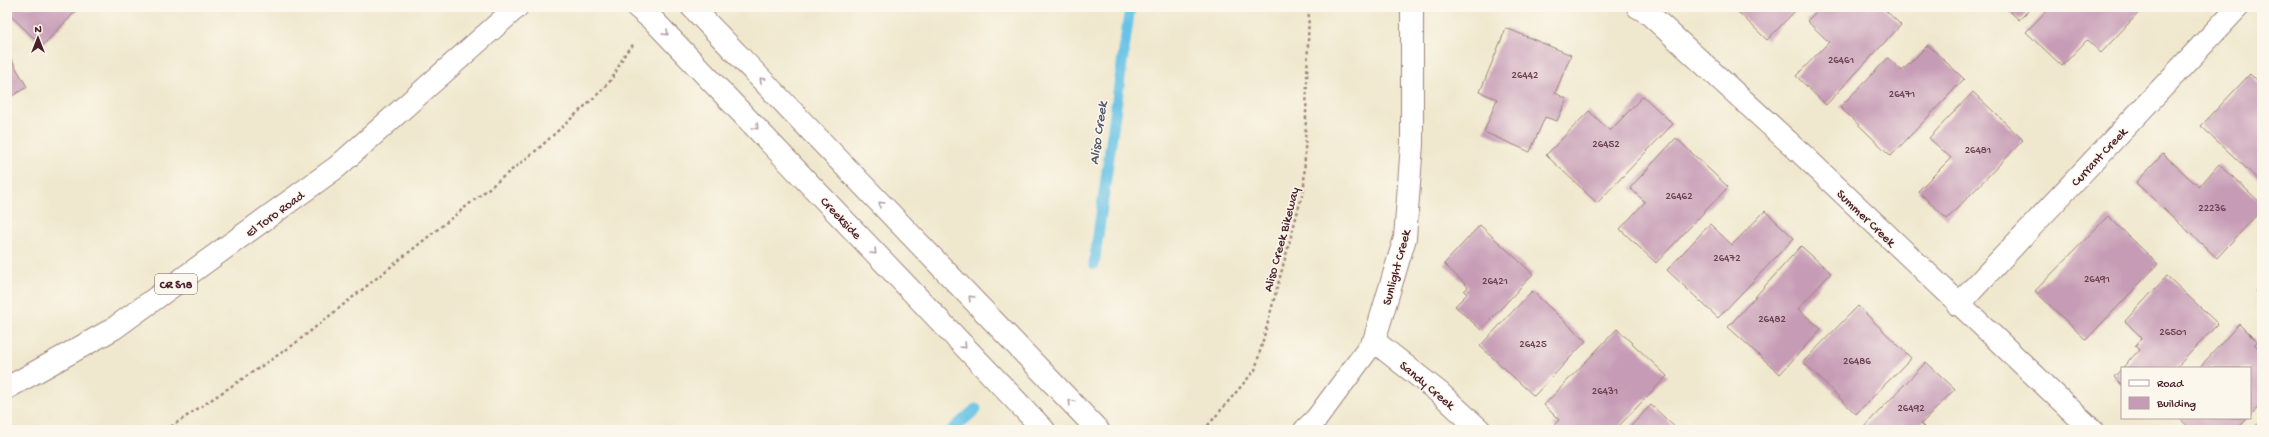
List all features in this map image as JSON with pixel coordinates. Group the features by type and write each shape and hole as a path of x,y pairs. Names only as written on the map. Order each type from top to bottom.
{"street":[{"name":"El Toro Road","path":"7,388 113,329 337,167 517,7"},
{"name":"Creekside","path":"637,7 661,28 1044,430"},
{"path":"692,7 1098,430"},
{"name":"Sunlight Creek","path":"1305,430 1317,418 1374,341 1405,238 1412,144 1412,7"},
{"name":"Summer Creek","path":"1638,7 1648,13 1804,156 1958,305 2092,430"},
{"name":"Currant Creek","path":"1958,305 2238,7"},
{"name":"Sandy Creek","path":"1374,341 1442,394 1480,430"}],"path":[{"name":"Aliso Creek Bikeway","path":"1204,430 1255,370 1304,188 1309,7"},
{"path":"166,430 293,345 538,149 599,93 612,79 626,52"}],"building":[{"path":"7,7 80,7 42,46 7,12"},
{"path":"1733,7 1799,7 1767,40"},
{"path":"1821,7 1882,7 1901,25 1826,105 1796,76 1829,42 1807,21"},
{"path":"2005,7 2032,7 2019,20"},
{"path":"2050,7 2144,7 2101,53 2087,40 2062,66 2026,32"},
{"path":"1506,28 1571,55 1555,93 1567,99 1557,121 1545,117 1530,152 1484,132 1497,99 1480,92"},
{"path":"1928,45 1964,79 1891,156 1840,107 1888,58 1902,71"},
{"path":"7,52 27,87 7,99"},
{"path":"2250,74 2262,86 2262,183 2201,126"},
{"path":"1973,92 2023,140 1947,219 1918,191 1951,158 1929,138"},
{"path":"1643,96 1673,124 1597,203 1546,155 1589,111 1610,131"},
{"path":"1676,138 1728,187 1656,263 1620,229 1645,202 1630,188"},
{"path":"2163,154 2199,187 2219,164 2262,204 2262,209 2217,258 2136,183"},
{"path":"1765,211 1794,238 1718,318 1667,270 1710,224 1732,245"},
{"path":"2108,216 2158,264 2086,340 2035,291"},
{"path":"1480,225 1533,274 1481,330 1455,306 1467,294 1464,291 1468,287 1444,264"},
{"path":"1801,246 1831,273 1798,309 1821,329 1780,374 1728,327"},
{"path":"2167,276 2218,324 2177,367 2123,367 2139,350 2135,346 2142,338 2125,321"},
{"path":"2262,285 2262,297 2256,291"},
{"path":"1532,291 1586,341 1534,396 1480,346"},
{"path":"1858,306 1911,358 1856,414 1803,362"},
{"path":"2239,324 2257,342 2254,344 2262,352 2262,403 2251,415 2251,367 2200,367"},
{"path":"1617,329 1667,376 1615,430 1558,430 1553,426 1559,420 1544,405"},
{"path":"1926,362 1955,389 1921,424 1927,430 1861,430"},
{"path":"2121,369 2121,384 2114,377"},
{"path":"1651,405 1678,430 1627,430"},
{"path":"2180,419 2247,419 2236,430 2192,430"},
{"path":"2262,419 2262,430 2252,430"}],"waterway":[{"name":"Aliso Creek","path":"1094,264 1130,7"},
{"name":"Aliso Creek","path":"952,430 976,409"}]}
